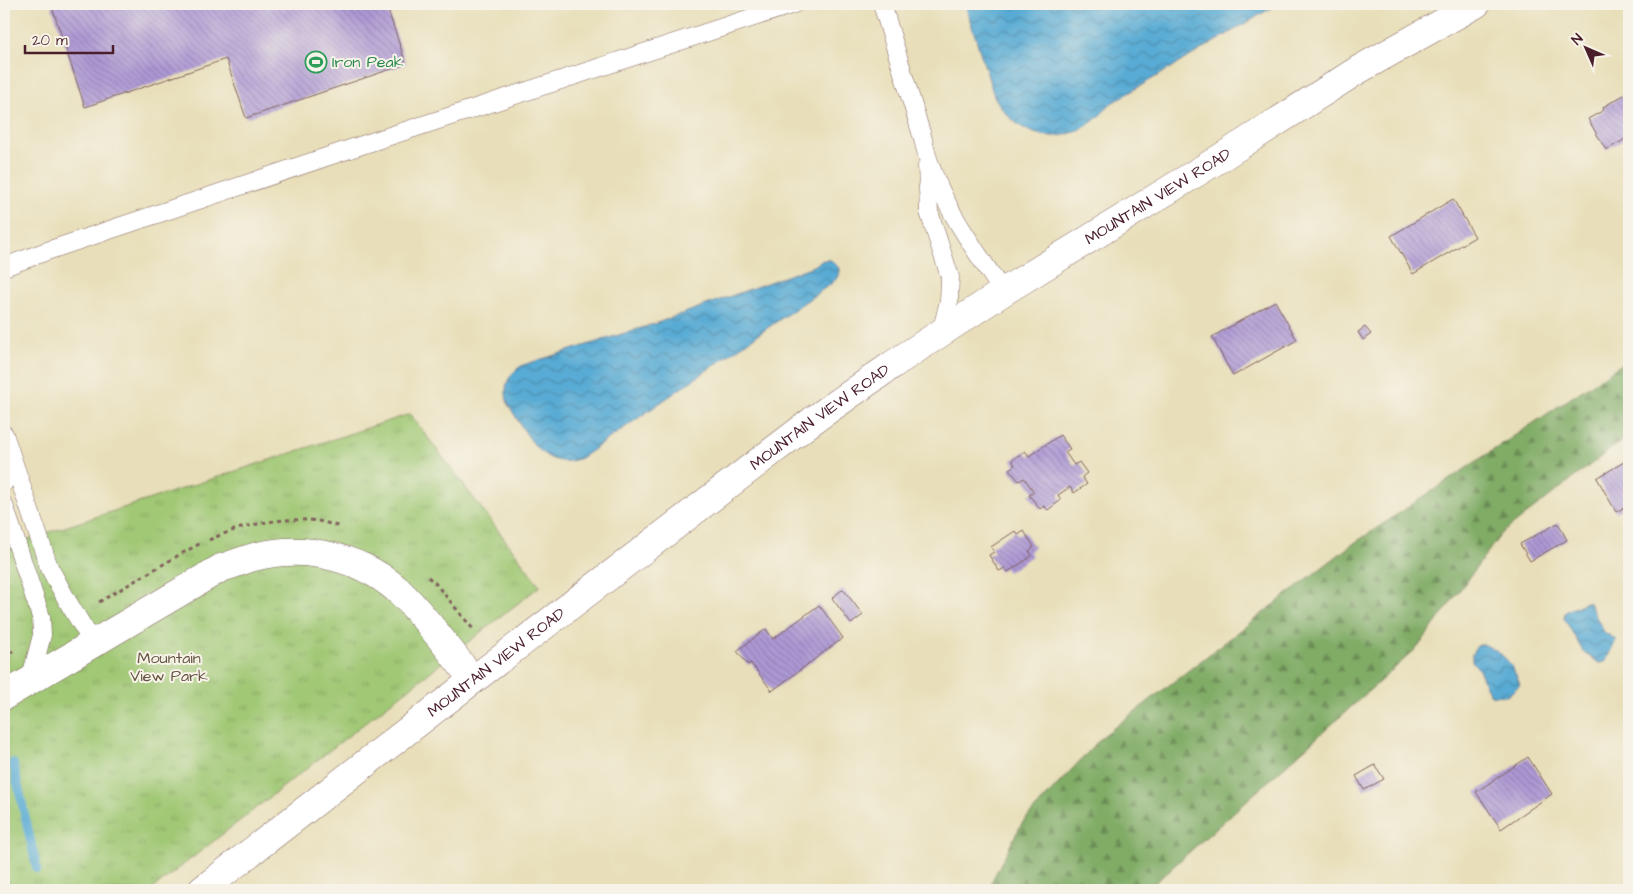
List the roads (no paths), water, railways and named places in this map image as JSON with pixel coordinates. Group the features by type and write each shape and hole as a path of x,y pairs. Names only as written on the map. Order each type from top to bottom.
{"street":[{"name":"MOUNTAIN VIEW ROAD","path":"202,890 812,421 892,365 1003,292 1358,70 1476,4"},
{"path":"4,696 221,568 254,557 301,552 345,559 386,582 404,596 436,632 473,680"}],"lane":[{"path":"4,268 46,251 353,148 794,4"},
{"path":"882,4 926,155 952,213 1003,292"},
{"path":"926,155 929,212 950,277 949,301 941,334"},
{"path":"4,434 49,567 93,643"},
{"path":"4,483 12,461"},
{"path":"4,504 41,617 42,635 30,680"}],"water":[{"path":"965,4 1278,4 1110,104 1096,119 1081,129 1065,135 1049,136 1034,133 1019,125 1006,113 994,96"},
{"path":"831,260 839,268 836,280 581,458 567,461 556,460 546,455 529,438 509,406 506,394 507,382 513,373 523,365 657,323 816,265 820,261"},
{"path":"1588,601 1604,632 1616,640 1605,662 1599,663 1584,653 1564,618 1565,612"},
{"path":"1483,644 1507,660 1517,677 1520,685 1507,696 1491,695 1479,670 1472,661 1472,654 1477,646"}],"waterway":[{"path":"13,763 37,869"}],"place":[{"name":"Iron Peak","path":"316,62"}],"park label":[{"name":"Mountain View Park","path":"169,667"}]}
